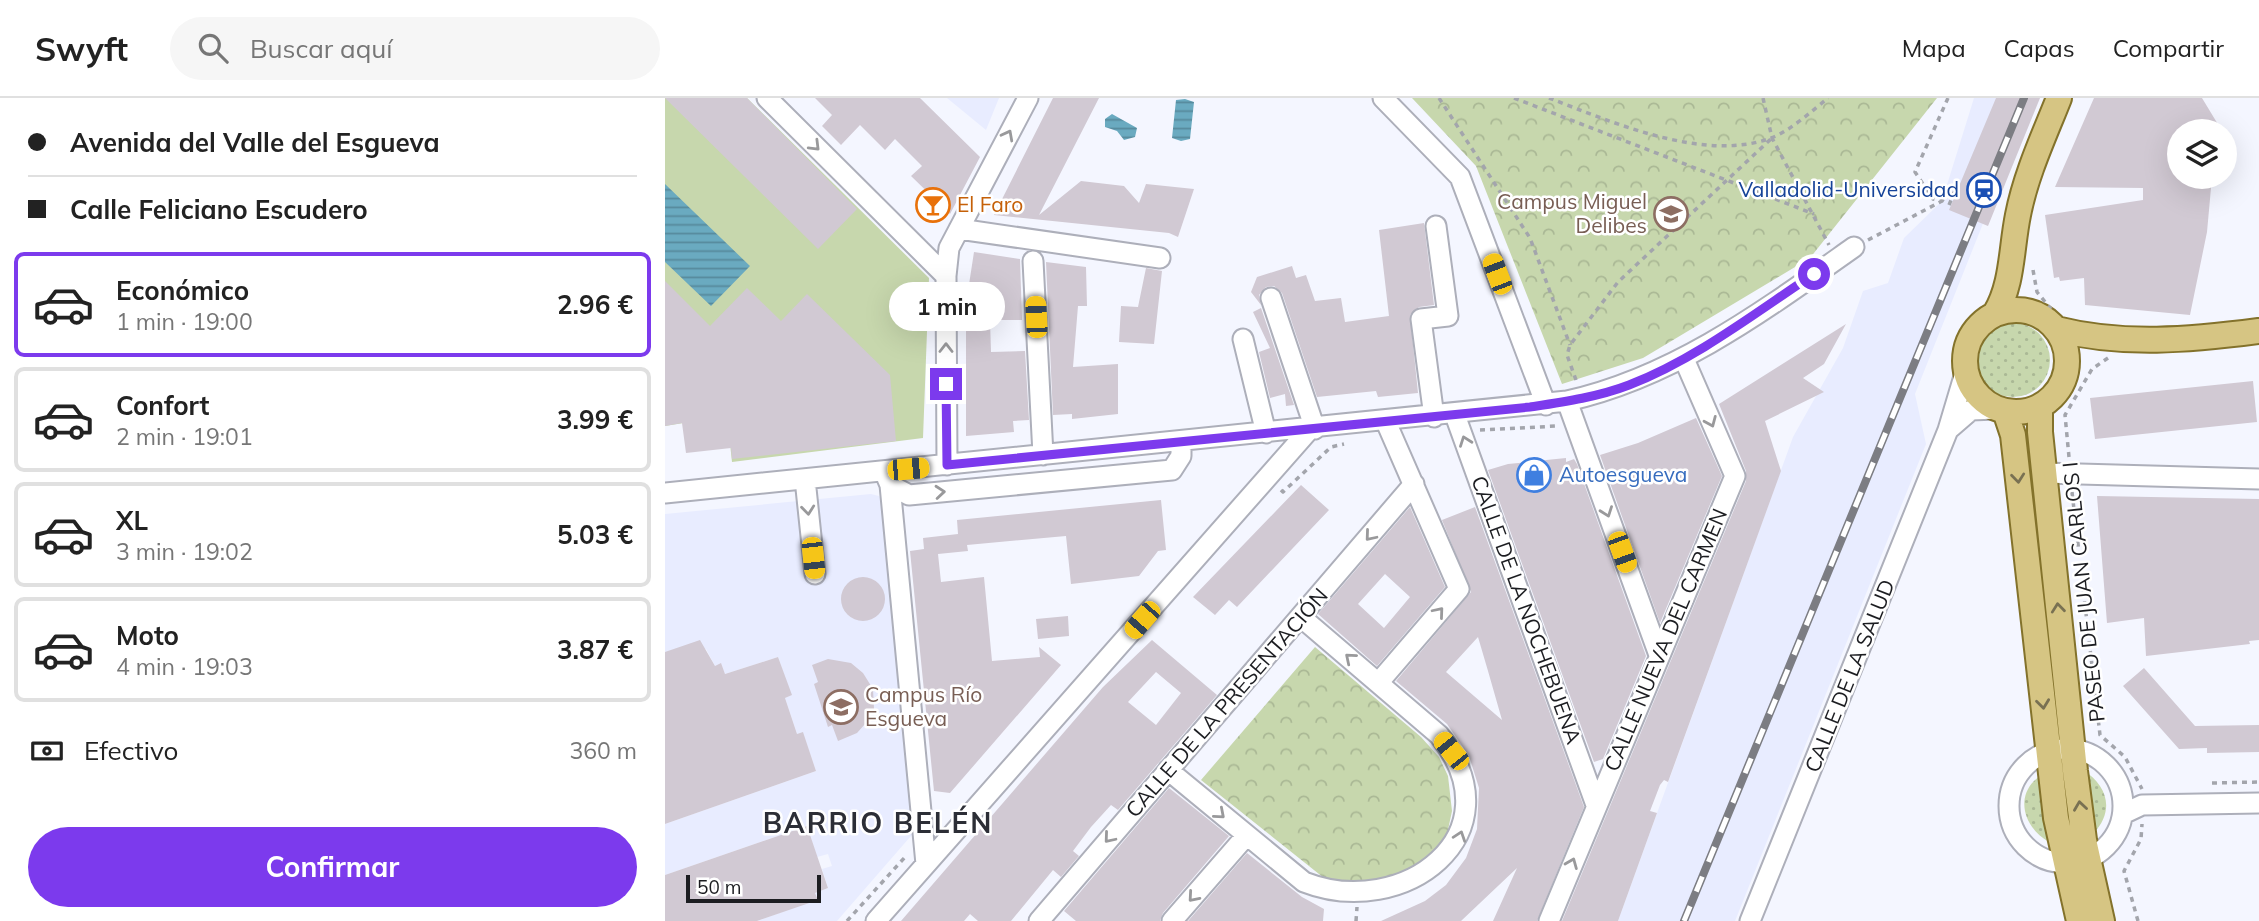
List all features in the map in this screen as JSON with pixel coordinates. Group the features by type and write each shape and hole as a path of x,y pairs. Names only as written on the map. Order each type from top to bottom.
{"main road":[{"path":"2023,257 1995,314 1972,334 1965,353 1965,373 1981,400 2000,410 2022,412 2040,407 2057,392 2066,372 2064,345 2050,319 2022,290 2023,257 2018,214 2031,166 2059,98"},
{"path":"1995,314 2019,310 2108,340 2186,340 2259,331"},
{"path":"2066,372 2108,340"},
{"name":"PASEO DE JUAN CARLOS I","path":"2040,407 2061,750"},
{"name":"PASEO DE JUAN CARLOS I","path":"2000,410 2013,435 2077,861 2079,921"},
{"name":"PASEO DE JUAN CARLOS I","path":"2077,861 2102,921"}],"street":[{"path":"767,98 946,276"},
{"path":"947,465 946,276 949,248 1028,98"},
{"path":"1383,98 1460,177 1546,405"},
{"path":"1434,417 1421,319 1448,316 1436,226"},
{"path":"959,229 1160,258"},
{"path":"665,493 805,479 887,478 947,465 1546,405 1573,395 1615,390 1684,359 1854,247"},
{"path":"1033,261 1043,455"},
{"path":"1271,298 1313,429"},
{"path":"1243,339 1266,433"},
{"name":"CALLE NUEVA DEL CARMEN","path":"1549,921 1735,476 1684,359"},
{"name":"CALLE DE LA SALUD","path":"1750,921 1948,430 1965,373"},
{"path":"1573,395 1659,655"},
{"path":"1948,430 1971,410 2000,410"},
{"name":"CALLE DE LA NOCHEBUENA","path":"1455,415 1596,805"},
{"path":"1379,682 1458,589 1386,422"},
{"path":"876,921 1313,429"},
{"path":"887,478 909,495 1172,470 1181,456 1181,442"},
{"path":"1075,452 1079,480"},
{"path":"2044,473 2259,479"},
{"path":"887,478 926,864"},
{"path":"805,479 814,573"},
{"name":"CALLE DE LA PRESENTACIÓN","path":"1049,918 1168,770 1302,618 1414,484"},
{"path":"1168,770 1319,894 1357,913 1408,897 1443,870 1455,851 1467,812 1466,789 1451,751 1439,735 1302,618"},
{"path":"2061,750 2101,759 2111,769 2122,791 2123,814 2120,828 2111,842 2077,861 2047,861 2020,841 2012,826 2008,803 2015,779 2026,764 2061,750"},
{"path":"2122,791 2142,805"},
{"path":"2123,814 2142,805 2259,803"},
{"path":"1172,921 1246,836"}],"path":[{"path":"1439,98 1530,238 1570,345"},
{"path":"1514,98 1814,214"},
{"path":"1549,98 1694,146 1725,145 1772,138"},
{"path":"1763,98 1772,138 1836,260"},
{"path":"1573,395 1567,355 1570,345 1618,282 1772,138 1828,98"},
{"path":"1943,201 1933,200 1915,172 1948,98"},
{"path":"1854,247 1943,201 1951,186 1956,188 1949,205"},
{"path":"2023,257 2037,292 2048,306 2050,319"},
{"name":"PASEO DE JUAN CARLOS I","path":"2108,340 2108,359 2092,369 2065,415 2100,736 2125,757 2142,785 2141,839 2124,871 2138,921"},
{"path":"1474,431 1570,425"},
{"path":"1283,492 1331,447 1354,442"}],"shaded area":[{"path":"947,98 999,98 986,130"},
{"path":"1974,98 2038,98 1984,221 1915,394 1926,444 1735,921 1618,921 1793,437 1843,348 1863,291 1888,283 1904,238 1942,201"},
{"name":"Campus Río Esgueva","path":"871,494 879,496 883,502 917,829 837,921 757,921 818,899 815,893 828,888 822,869 832,866 828,854 817,857 807,826 665,875 665,824 816,771 803,733 797,734 785,698 791,695 778,657 725,674 721,664 715,666 706,649 665,658 665,514"}],"green space":[{"path":"665,98 747,98 929,278 923,438 732,462 727,416 665,426"},
{"name":"Campus Miguel Delibes","path":"1412,98 1937,98 1810,258 1643,358 1562,384 1476,166"},
{"path":"2006,323 2020,323 2034,329 2044,339 2050,360 2044,381 2034,391 2020,397 2006,397 1992,391 1982,381 1976,367 1976,353 1982,339 1992,329"},
{"path":"1315,647 1421,737 1439,757 1448,776 1452,811 1446,839 1404,882 1329,882 1201,780"},
{"path":"2083,770 2092,776 2106,799 2104,817 2093,834"},
{"path":"2040,776 2049,842 2033,828 2025,811 2027,792"}],"water":[{"path":"1176,100 1194,102 1190,139 1181,141 1172,138"},
{"path":"1112,114 1137,128 1135,137 1124,140 1117,131 1105,127 1105,119"},
{"path":"665,184 750,266 711,306 665,262"}],"building":[{"path":"665,98 747,98 857,209 818,249"},
{"path":"815,98 920,98 980,157 950,214 911,176 922,166 895,139 885,150 860,125 841,145 822,126 832,115"},
{"path":"1053,98 1099,98 1039,215 1081,181 1124,186 1139,203 1146,184 1194,189 1178,237 1169,233 994,215"},
{"path":"1996,98 2040,98 1988,226 1949,210"},
{"path":"2094,98 2202,98 2215,119 2167,119 2167,189 2211,189 2207,232 2190,315 2085,305 2084,278 2060,281 2059,277 2054,278 2045,215 2143,200 2143,188 2055,187"},
{"path":"1424,223 1434,305 1419,307 1410,315 1418,393 1378,397 1376,391 1317,397 1282,293 1274,286 1266,287 1259,295 1261,305 1251,292 1257,277 1292,266 1296,278 1306,275 1315,301 1341,298 1345,322 1389,316 1379,230"},
{"path":"974,252 1020,259 1022,320 990,320 991,352 1025,351 1029,420 1013,421 1014,432 966,436 966,304"},
{"path":"1046,262 1086,267 1087,306 1078,306 1073,367 1118,364 1118,414 1072,419 1072,414 1053,415"},
{"path":"1146,268 1162,271 1154,344 1119,342 1121,306 1138,307"},
{"path":"665,281 710,326 747,288 781,321 807,294 890,375 896,441 732,459 731,448 686,453 682,423 665,426"},
{"path":"1261,308 1294,405 1286,406 1285,394 1270,398 1259,352 1270,348 1253,312"},
{"path":"1846,324 1824,364 1803,378 1824,392 1765,421 1781,471 1668,782 1664,780 1660,785 1650,811 1657,813 1618,921 1562,921 1746,481 1746,471 1719,404"},
{"path":"2253,381 2257,422 2095,439 2090,398"},
{"path":"1696,418 1722,476 1660,623 1600,455 1638,443"},
{"path":"1566,458 1566,462 1574,459 1577,464 1646,656 1603,759 1594,762 1488,470 1508,464"},
{"path":"1301,485 1329,510 1237,607 1229,600 1215,615 1193,597"},
{"path":"2097,496 2259,499 2259,640 2249,641 2250,644 2146,656 2144,618 2107,623"},
{"path":"1161,500 1166,550 1158,551 1139,576 1071,584 1066,536 967,545 968,551 938,554 941,582 984,577 992,661 1040,657 1039,647 1061,665 950,793 934,791 910,551 924,549 923,538 958,534 957,520"},
{"path":"1410,507 1445,587 1377,666 1318,614","holes":["1385,574 1410,597 1384,628 1358,604"]},
{"path":"1475,507 1584,807 1537,921 1493,921 1517,868 1461,921 1381,921 1425,901 1446,885 1466,858 1477,829 1479,788 1469,756 1447,724 1396,681 1471,592 1442,520","holes":["1478,637 1502,720 1446,672"]},
{"path":"863,577 872,578 879,583 884,590 884,608 879,615 872,620 863,621 854,620 847,615 842,608 841,599 842,590 847,583 854,578"},
{"path":"1068,616 1069,636 1038,639 1036,619"},
{"path":"700,640 715,666 721,663 725,674 778,657 792,695 785,698 797,734 803,732 816,771 665,824 665,652"},
{"path":"1152,640 1217,695 1118,810 1111,805 1091,827 1073,851 1079,856 1061,877 1053,870 1011,921 978,921 970,914 964,921 901,921 1103,687","holes":["1156,672 1181,693 1156,725 1128,702"]},
{"path":"828,659 851,663 863,673 873,689 874,709 865,724 857,733 838,741 832,725 828,727 814,684 818,682 812,665"},
{"path":"2144,668 2195,726 2259,725 2259,752 2207,753 2207,748 2179,749 2123,686"},
{"path":"1169,788 1229,836 1163,913 1160,921 1076,921 1064,911"},
{"path":"807,826 828,888 815,893 818,900 757,921 665,921 665,875"},
{"path":"1247,853 1302,897 1324,909 1323,921 1188,921"}],"railway":[{"path":"1684,921 2024,98"}],"place":[{"name":"Valladolid-Universidad","path":"1984,190"},
{"name":"El Faro","path":"933,205"},
{"name":"Campus Miguel Delibes","path":"1671,214"},
{"name":"Autoesgueva","path":"1534,475"},
{"name":"Campus Río Esgueva","path":"841,707"}],"district":[{"name":"BARRIO BELÉN","path":"878,823"}],"route":[{"path":"946,384 947,465 1530,407 1615,390 1659,372 1684,359 1814,274"}]}
